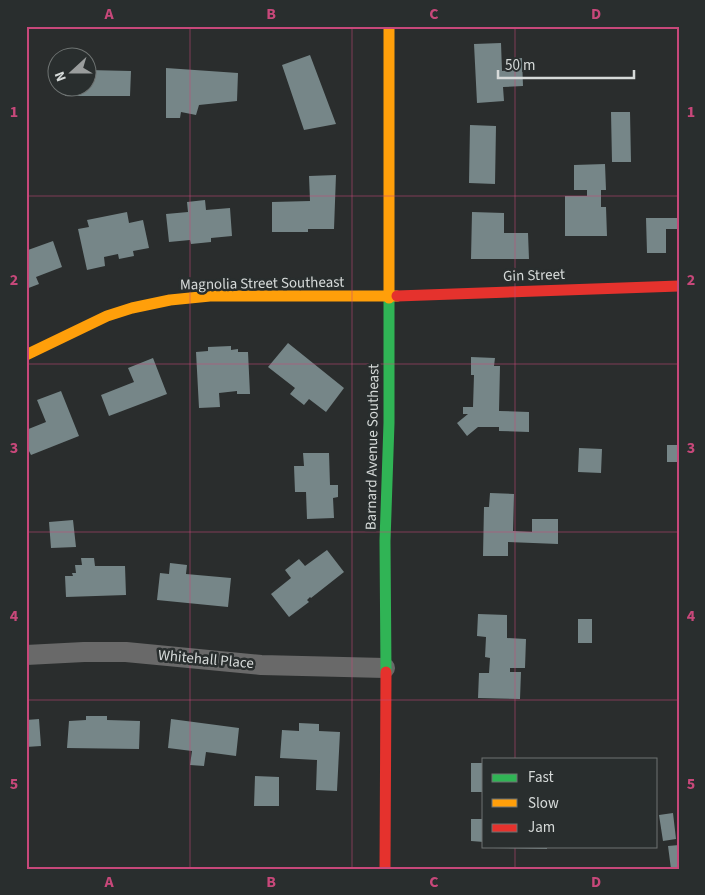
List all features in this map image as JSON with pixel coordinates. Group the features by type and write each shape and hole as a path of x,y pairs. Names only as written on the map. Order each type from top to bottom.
{"street":[{"name":"Barnard Avenue Southeast","path":"385,869 385,541 389,423 388,26"},
{"name":"Gin Street","path":"389,296 679,286"},
{"name":"Magnolia Street Southeast","path":"26,355 107,316 158,301 210,296 389,296"},
{"name":"Whitehall Place","path":"26,655 126,652 261,664 386,668"}],"building":[{"path":"501,43 502,71 511,70 510,59 522,58 523,86 503,87 504,101 477,103 474,44"},
{"path":"310,55 336,124 304,130 282,65"},
{"path":"166,68 238,73 237,101 199,105 196,115 181,112 180,118 166,118"},
{"path":"98,70 131,71 130,96 98,96"},
{"path":"611,112 630,112 631,162 612,162"},
{"path":"470,125 496,126 495,184 469,183"},
{"path":"605,164 606,190 601,190 601,207 606,207 607,236 565,236 565,196 587,196 587,190 574,190 574,165"},
{"path":"336,175 334,229 308,229 308,232 272,232 272,202 310,201 309,176"},
{"path":"205,200 206,210 230,208 232,236 211,238 211,242 191,244 190,240 169,242 166,214 188,212 187,202"},
{"path":"127,212 129,223 143,220 149,248 133,251 134,256 119,259 118,254 104,257 105,266 87,270 78,229 89,227 87,220"},
{"path":"472,212 504,213 504,233 528,233 529,259 471,259"},
{"path":"646,218 679,218 679,229 666,229 666,253 647,253"},
{"path":"53,241 62,267 36,277 39,284 26,289 26,246 28,250"},
{"path":"288,343 344,388 326,412 309,399 304,405 290,394 295,388 268,367"},
{"path":"231,346 231,350 238,349 238,352 248,352 250,394 237,394 237,391 219,393 220,407 199,408 196,352 208,351 208,347"},
{"path":"471,357 495,358 494,366 500,366 499,411 529,412 529,432 499,431 499,427 478,427 467,436 457,423 468,414 463,414 463,407 473,407 474,375 471,375"},
{"path":"153,358 167,394 109,416 101,395 134,382 128,368"},
{"path":"61,391 79,436 31,455 26,445 26,430 46,422 37,400"},
{"path":"667,445 679,445 679,462 667,462"},
{"path":"579,448 602,449 601,473 578,472"},
{"path":"303,453 329,453 330,485 338,485 338,497 333,498 334,518 307,519 306,492 295,492 294,466 304,466"},
{"path":"490,493 514,494 513,531 532,532 532,519 558,519 558,544 508,542 508,556 483,556 484,507 489,507"},
{"path":"73,520 76,547 51,548 49,522"},
{"path":"327,550 344,572 310,597 307,600 309,602 289,617 271,594 291,578 285,570 299,559 305,566"},
{"path":"81,558 94,558 95,566 125,566 126,595 66,597 65,576 73,576 72,573 76,573 75,565 82,565"},
{"path":"170,563 187,565 186,574 231,578 228,607 157,600 160,573 169,574"},
{"path":"478,614 507,615 507,638 526,639 525,668 510,668 510,672 521,672 520,699 478,698 479,673 489,673 490,658 485,657 486,637 477,636"},
{"path":"578,619 592,619 592,643 578,643"},
{"path":"677,659 679,659 679,673 677,673"},
{"path":"86,716 107,716 107,720 140,721 139,749 67,748 69,721 86,720"},
{"path":"39,719 41,746 26,747 26,720"},
{"path":"171,719 239,728 236,756 206,752 204,766 190,765 192,751 168,748"},
{"path":"299,723 319,724 319,731 340,732 337,791 316,790 317,760 280,758 282,730 299,731"},
{"path":"471,763 482,763 482,792 471,792"},
{"path":"255,776 279,777 279,806 254,806"},
{"path":"673,813 676,839 663,841 659,815"},
{"path":"471,819 482,819 482,842 471,841"},
{"path":"679,845 679,868 671,869 668,846"},
{"path":"492,848 547,848 547,849"}],"traffic: fast":[{"path":"386,672 385,541 389,423 389,298"}],"traffic: slow":[{"path":"389,26 389,298"},
{"path":"26,355 107,316 132,308 170,300 210,296 397,296"}],"traffic: jam":[{"path":"397,296 679,286"},
{"path":"385,869 386,672"}]}
